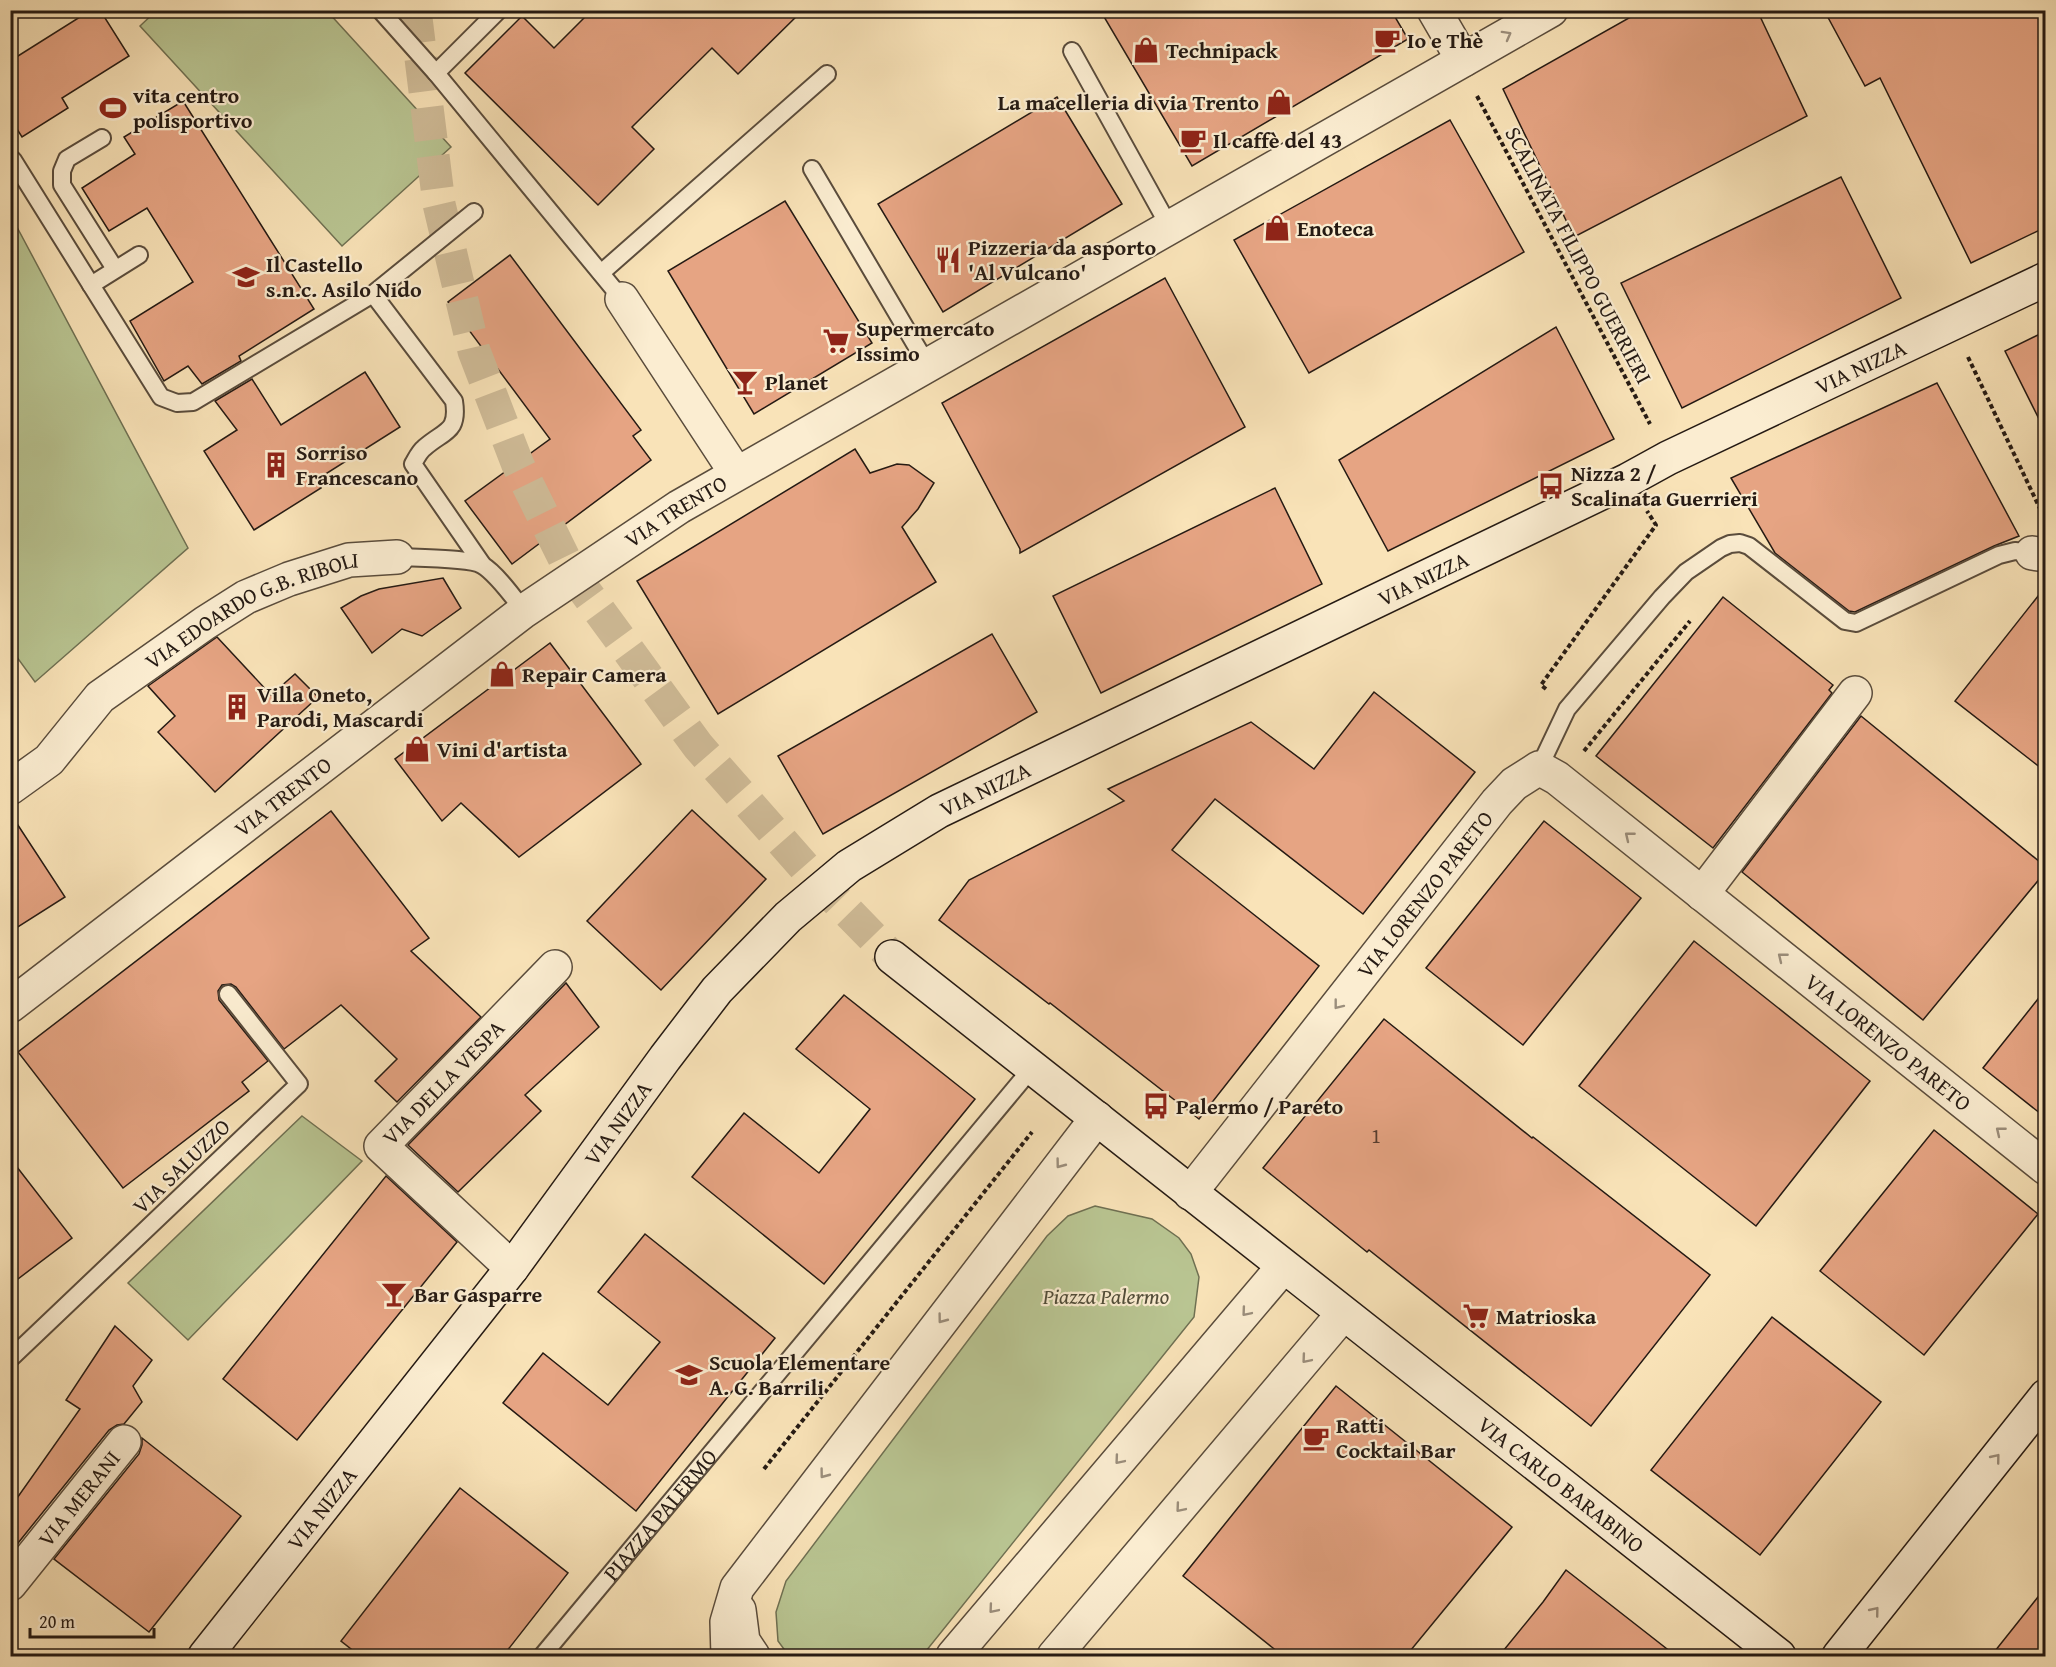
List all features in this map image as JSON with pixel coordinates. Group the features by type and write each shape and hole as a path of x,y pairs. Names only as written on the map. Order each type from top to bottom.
{"street":[{"path":"1434,10 1463,60"},
{"name":"VIA TRENTO","path":"10,1006 524,611 679,507 1551,10"},
{"name":"VIA NIZZA","path":"205,1656 513,1268 717,990 788,917 849,866 939,811 1607,490 1668,458 2046,279"},
{"name":"VIA TRENTO","path":"622,299 736,473"},
{"name":"VIA EDOARDO G.B. RIBOLI","path":"10,788 49,760 100,697 246,597 289,579 349,560 397,557"},
{"path":"1702,894 1855,693"},
{"name":"VIA LORENZO PARETO","path":"1190,1193 1497,802 1514,784 1539,768 1557,778 2046,1168"},
{"path":"892,957 1343,1314 1054,1656"},
{"name":"VIA DELLA VESPA","path":"513,1268 381,1146 555,967"},
{"path":"728,1656 727,1622 737,1588 1096,1118"},
{"path":"953,1656 1283,1267"},
{"name":"VIA CARLO BARABINO","path":"1343,1314 1779,1656"},
{"path":"1839,1656 2046,1396"},
{"name":"VIA MERANI","path":"10,1584 124,1442"},
{"path":"737,1588 743,1641 753,1656"}],"lane":[{"name":"VIA TRENTO","path":"380,10 436,73 622,299"},
{"path":"436,73 499,10"},
{"path":"1072,51 1169,226"},
{"path":"601,273 828,74"},
{"path":"102,138 67,159 62,171 62,185 115,269"},
{"path":"13,160 161,397 177,403 193,402 373,294 474,212"},
{"path":"812,169 927,366"},
{"path":"91,285 139,255"},
{"path":"373,294 454,401 456,416 450,429 422,450 413,464 482,564 524,611"},
{"path":"1539,768 1567,709 1618,647 1686,572 1730,544 1740,543 1749,546 1845,621 1856,623 2000,555 2015,551 2039,554"},
{"name":"VIA EDOARDO G.B. RIBOLI","path":"397,557 482,564"},
{"name":"VIA SALUZZO","path":"10,1359 299,1084 228,994"},
{"name":"PIAZZA PALERMO","path":"542,1656 1032,1068"}],"path":[{"name":"SCALINATA FILIPPO GUERRIERI","path":"1476,95 1653,429"},
{"path":"1968,357 2046,522"},
{"path":"1551,692 1541,685 1656,525 1647,511"},
{"path":"1584,751 1690,621"},
{"path":"764,1469 1032,1132"}],"green space":[{"path":"156,11 327,11 451,147 342,246 140,26"},
{"path":"10,214 188,548 35,682 11,649"},
{"path":"302,1116 362,1161 188,1340 128,1283"},
{"name":"Piazza Palermo","path":"1095,1206 1152,1219 1179,1238 1191,1254 1199,1277 1194,1317 922,1656 789,1656 778,1641 776,1612 786,1581 1047,1236 1068,1216"}],"building":[{"path":"91,10 100,10 129,56 62,98 68,108 22,137 10,118 10,61"},
{"path":"592,10 803,10 738,74 712,48 632,127 654,149 598,205 465,73 522,16 554,48"},
{"path":"1100,10 1391,10 1408,39 1192,166"},
{"path":"1643,10 1757,10 1807,116 1574,237 1503,89"},
{"path":"1824,10 2046,10 2046,227 1971,263 1880,78 1865,86"},
{"path":"1057,97 1122,204 943,312 878,204"},
{"path":"183,101 314,309 239,356 241,361 202,384 188,366 164,381 130,321 193,282 147,208 109,231 82,188 135,154 124,137"},
{"path":"1450,120 1524,252 1309,373 1234,240"},
{"path":"1841,177 1901,298 1682,408 1621,283"},
{"path":"785,201 872,343 754,414 668,271"},
{"path":"510,255 641,430 633,436 651,460 512,564 465,501 550,439 448,302"},
{"path":"1165,278 1245,427 1020,553 1020,549 942,403"},
{"path":"1556,327 1614,439 1388,551 1339,460"},
{"path":"2046,331 2046,433 2005,351"},
{"name":"Sorriso Francescano","path":"365,372 400,427 316,480 321,488 254,530 204,451 237,430 215,401 252,379 281,425"},
{"path":"1937,383 2019,536 1855,612 1849,611 1775,553 1731,478"},
{"path":"855,449 870,473 897,464 909,465 934,483 918,509 902,527 936,582 718,714 637,581"},
{"path":"1275,488 1322,584 1101,693 1053,596"},
{"path":"443,578 461,608 422,636 402,629 372,653 341,608 379,589"},
{"path":"2046,586 2046,772 1955,701"},
{"path":"1723,597 1833,685 1829,690 1832,693 1713,848 1596,756"},
{"path":"992,634 1037,712 823,834 778,756"},
{"name":"Villa Oneto, Parodi, Mascardi","path":"217,637 271,695 295,674 318,697 215,792 158,732 175,716 148,686"},
{"path":"550,643 641,764 519,857 461,803 442,821 395,759"},
{"path":"1374,692 1475,772 1363,914 1215,799 1172,850 1319,966 1199,1119 939,920 969,880 1124,801 1108,789 1251,722 1314,769"},
{"path":"1861,716 2046,867 2046,871 1923,1020 1742,872"},
{"path":"692,810 766,879 661,990 587,921"},
{"path":"331,811 429,938 411,951 481,1017 397,1102 375,1081 397,1059 341,1005 284,1049 236,987 231,984 222,985 218,991 219,1000 268,1061 242,1082 249,1091 123,1188 18,1052"},
{"path":"10,813 65,897 10,932"},
{"path":"1544,821 1641,898 1523,1045 1426,968"},
{"path":"1694,941 1870,1081 1756,1226 1579,1086"},
{"path":"566,983 599,1027 525,1095 541,1111 458,1192 408,1145"},
{"path":"2046,989 2046,1118 1983,1068"},
{"path":"844,995 975,1099 824,1284 692,1177 744,1113 819,1173 870,1109 796,1049"},
{"path":"1384,1019 1532,1138 1710,1275 1591,1426 1263,1168"},
{"path":"1934,1130 2038,1214 1924,1355 1820,1271"},
{"path":"10,1158 72,1238 10,1285"},
{"path":"386,1176 457,1242 297,1440 223,1379"},
{"name":"Scuola Elementare A. G. Barrili","path":"645,1234 775,1338 636,1511 503,1403 543,1353 608,1405 660,1342 598,1292"},
{"path":"1772,1317 1881,1402 1760,1555 1651,1470"},
{"path":"115,1326 152,1360 133,1386 142,1402 124,1424 109,1430 10,1553 10,1508 80,1409 66,1400"},
{"path":"1336,1386 1512,1527 1406,1656 1283,1656 1183,1576"},
{"path":"142,1438 241,1516 149,1632 54,1559 139,1454"},
{"path":"460,1488 568,1573 503,1656 360,1656 341,1641"},
{"path":"1566,1570 1676,1656 1499,1656"},
{"path":"2046,1587 2046,1656 1991,1656"}],"tunnel":[{"path":"415,10 439,204 474,351 518,465 571,572 698,746 807,870 892,957"}],"place":[{"name":"Io e Thè","path":"1387,40"},
{"name":"Technipack","path":"1146,50"},
{"name":"La macelleria di via Trento","path":"1279,102"},
{"name":"vita centro polisportivo","path":"113,108"},
{"name":"Il caffè del 43","path":"1193,140"},
{"name":"Enoteca","path":"1277,228"},
{"name":"Pizzeria da asporto 'Al Vulcano'","path":"948,260"},
{"name":"Il Castello s.n.c. Asilo Nido","path":"246,277"},
{"name":"Supermercato Issimo","path":"836,341"},
{"name":"Planet","path":"745,382"},
{"name":"Sorriso Francescano","path":"276,465"},
{"name":"Nizza 2 / Scalinata Guerrieri","path":"1551,486"},
{"name":"Repair Camera","path":"502,674"},
{"name":"Villa Oneto, Parodi, Mascardi","path":"237,707"},
{"name":"Vini d'artista","path":"417,749"},
{"name":"Palermo / Pareto","path":"1156,1106"},
{"name":"Bar Gasparre","path":"394,1294"},
{"name":"Matrioska","path":"1476,1316"},
{"name":"Scuola Elementare A. G. Barrili","path":"689,1375"},
{"name":"Ratti Cocktail Bar","path":"1316,1438"}]}
